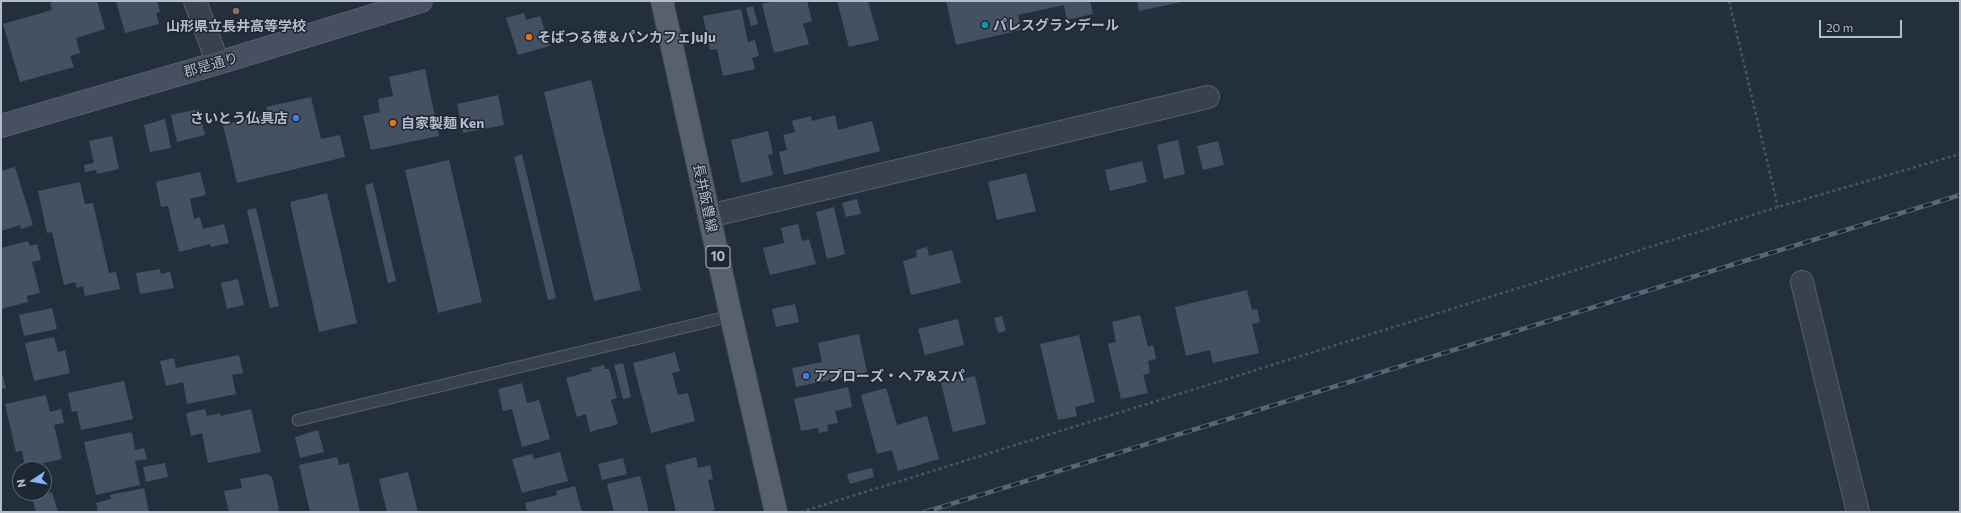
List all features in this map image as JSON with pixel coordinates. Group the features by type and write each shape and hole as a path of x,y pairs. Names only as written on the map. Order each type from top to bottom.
{"main road":[{"name":"長井飯豊線","path":"662,1 731,316 776,512"}],"street":[{"path":"195,1 218,63"},
{"name":"郡是通り","path":"1,126 218,63 421,1"},
{"path":"709,216 1208,97"},
{"path":"1802,282 1858,512"}],"lane":[{"path":"298,420 731,316"}],"path":[{"path":"1729,1 1778,207"},
{"path":"801,512 1778,207 1960,154"}],"building":[{"path":"57,1 97,1 105,29 76,38 80,53 70,56 74,67 20,82 3,24 52,10 50,3"},
{"path":"116,1 157,1 160,12 156,13 159,24 125,33"},
{"path":"775,1 807,1 812,21 803,24 809,44 774,53 762,4"},
{"path":"837,1 868,1 879,40 849,47"},
{"name":"パレスグランデール","path":"946,1 1090,1 1093,14 1067,20 1064,5 1018,15 1021,30 956,45"},
{"path":"1137,1 1180,1 1181,2 1139,11"},
{"path":"753,6 758,24 751,26 746,8"},
{"path":"741,9 748,42 755,40 759,56 752,58 755,69 723,76 717,49 710,50 703,16"},
{"path":"524,13 526,20 540,16 550,46 518,55 506,18"},
{"path":"425,69 439,136 371,150 363,116 380,112 378,99 393,96 389,77"},
{"path":"591,80 641,290 594,301 544,92"},
{"path":"498,95 504,125 463,133 457,104"},
{"path":"311,97 321,139 340,135 345,157 237,183 223,125 268,114 266,107"},
{"path":"199,109 205,135 177,142 171,115"},
{"path":"835,115 838,130 872,121 880,151 784,175 779,152 787,150 783,135 795,132 792,121 811,116 812,121"},
{"path":"165,119 171,148 150,152 144,125"},
{"path":"768,131 773,154 768,155 773,175 741,183 731,140"},
{"path":"112,136 119,169 97,174 96,170 85,172 84,165 94,163 89,141"},
{"path":"1178,140 1185,174 1164,179 1157,145"},
{"path":"1218,141 1224,165 1203,170 1197,146"},
{"path":"522,154 556,298 548,300 514,157"},
{"path":"449,160 482,302 438,313 405,170"},
{"path":"1142,161 1147,182 1110,191 1105,170"},
{"path":"15,167 33,225 21,229 20,225 1,231 1,171"},
{"path":"200,172 206,195 190,199 194,219 200,217 203,229 224,224 229,243 211,247 210,244 179,252 168,206 161,207 156,182"},
{"path":"1026,173 1036,211 997,220 988,182"},
{"path":"80,182 85,204 93,203 109,273 116,272 120,289 85,296 83,286 77,288 75,282 64,285 52,232 47,233 38,191"},
{"path":"373,183 396,281 388,283 365,185"},
{"path":"327,193 357,323 319,332 290,202"},
{"path":"857,199 861,214 846,217 842,203"},
{"path":"834,207 845,254 827,259 816,212"},
{"path":"256,208 279,306 270,308 247,210"},
{"path":"798,224 802,241 809,239 816,264 770,275 763,248 784,243 781,228"},
{"path":"28,241 30,246 37,244 41,260 32,262 40,293 27,296 28,302 1,309 1,248"},
{"path":"927,247 929,256 952,250 961,283 911,295 903,261 917,257 916,250"},
{"path":"160,269 161,274 170,272 174,288 140,294 136,273"},
{"path":"238,279 244,305 227,309 221,283"},
{"path":"1247,290 1252,310 1257,309 1260,322 1252,324 1259,353 1213,363 1210,350 1186,356 1175,307"},
{"path":"795,304 799,322 776,327 772,309"},
{"path":"52,308 57,329 24,336 19,315"},
{"path":"1140,315 1148,347 1153,345 1156,359 1148,361 1150,373 1143,375 1148,393 1121,399 1108,344 1116,342 1112,322"},
{"path":"1002,316 1006,331 998,333 994,318"},
{"path":"958,319 964,345 925,355 918,329"},
{"path":"859,334 867,372 796,387 792,368 822,362 818,343"},
{"path":"1079,335 1095,402 1075,407 1077,416 1058,420 1040,344"},
{"path":"54,337 58,352 65,350 70,373 34,381 25,343"},
{"path":"675,352 680,371 672,373 678,395 688,393 695,421 651,433 633,363"},
{"path":"239,355 243,373 232,375 236,394 187,404 183,382 166,386 160,361 174,358 176,368"},
{"path":"623,363 631,397 623,399 614,365"},
{"path":"604,365 605,369 609,369 617,398 611,400 618,424 590,432 586,414 577,417 566,378 592,371 591,368"},
{"path":"1,369 6,388 1,389"},
{"path":"975,376 986,424 953,432 941,383"},
{"path":"124,381 133,419 81,430 77,411 72,412 68,393"},
{"path":"522,383 527,403 539,400 550,439 522,447 512,409 503,411 498,389"},
{"path":"848,387 852,407 835,411 838,423 827,425 828,431 819,433 818,428 801,431 794,399"},
{"path":"886,388 897,425 927,416 939,459 898,471 892,450 877,454 861,395"},
{"path":"46,395 50,412 61,409 64,423 54,425 62,459 52,461 24,461 22,451 16,452 5,404"},
{"path":"205,409 207,416 220,413 221,416 251,409 261,452 208,463 202,433 191,436 186,413"},
{"path":"318,430 324,452 300,458 295,437"},
{"path":"132,432 135,450 144,448 147,459 135,461 140,485 96,495 84,442"},
{"path":"560,452 568,481 522,493 512,459 532,454 534,459"},
{"path":"337,457 339,465 349,463 360,512 310,512 299,465"},
{"path":"696,457 698,468 710,465 713,479 708,480 715,510 707,512 676,512 665,465"},
{"path":"623,458 627,474 602,480 598,464"},
{"path":"165,463 168,477 146,482 143,467"},
{"path":"872,468 874,477 850,484 847,474"},
{"path":"408,472 418,512 387,512 379,479"},
{"path":"266,474 272,477 279,509 277,512 229,512 224,491 242,488 240,479"},
{"path":"640,476 649,512 614,512 607,484"},
{"path":"575,486 582,512 527,512 525,503 557,495 556,491"},
{"path":"144,488 149,512 98,512 96,503 111,499 110,495"},
{"path":"52,492 58,512 36,512 33,501 52,501"}],"railway":[{"path":"925,512 1960,195"}],"place":[{"name":"山形県立長井高等学校","path":"236,11"},
{"name":"パレスグランデール","path":"985,25"},
{"name":"そばつる徳＆パンカフェJuJu","path":"529,37"},
{"name":"さいとう仏具店","path":"296,118"},
{"name":"自家製麺 Ken","path":"393,123"},
{"name":"アプローズ・ヘア&スパ","path":"806,376"}]}
